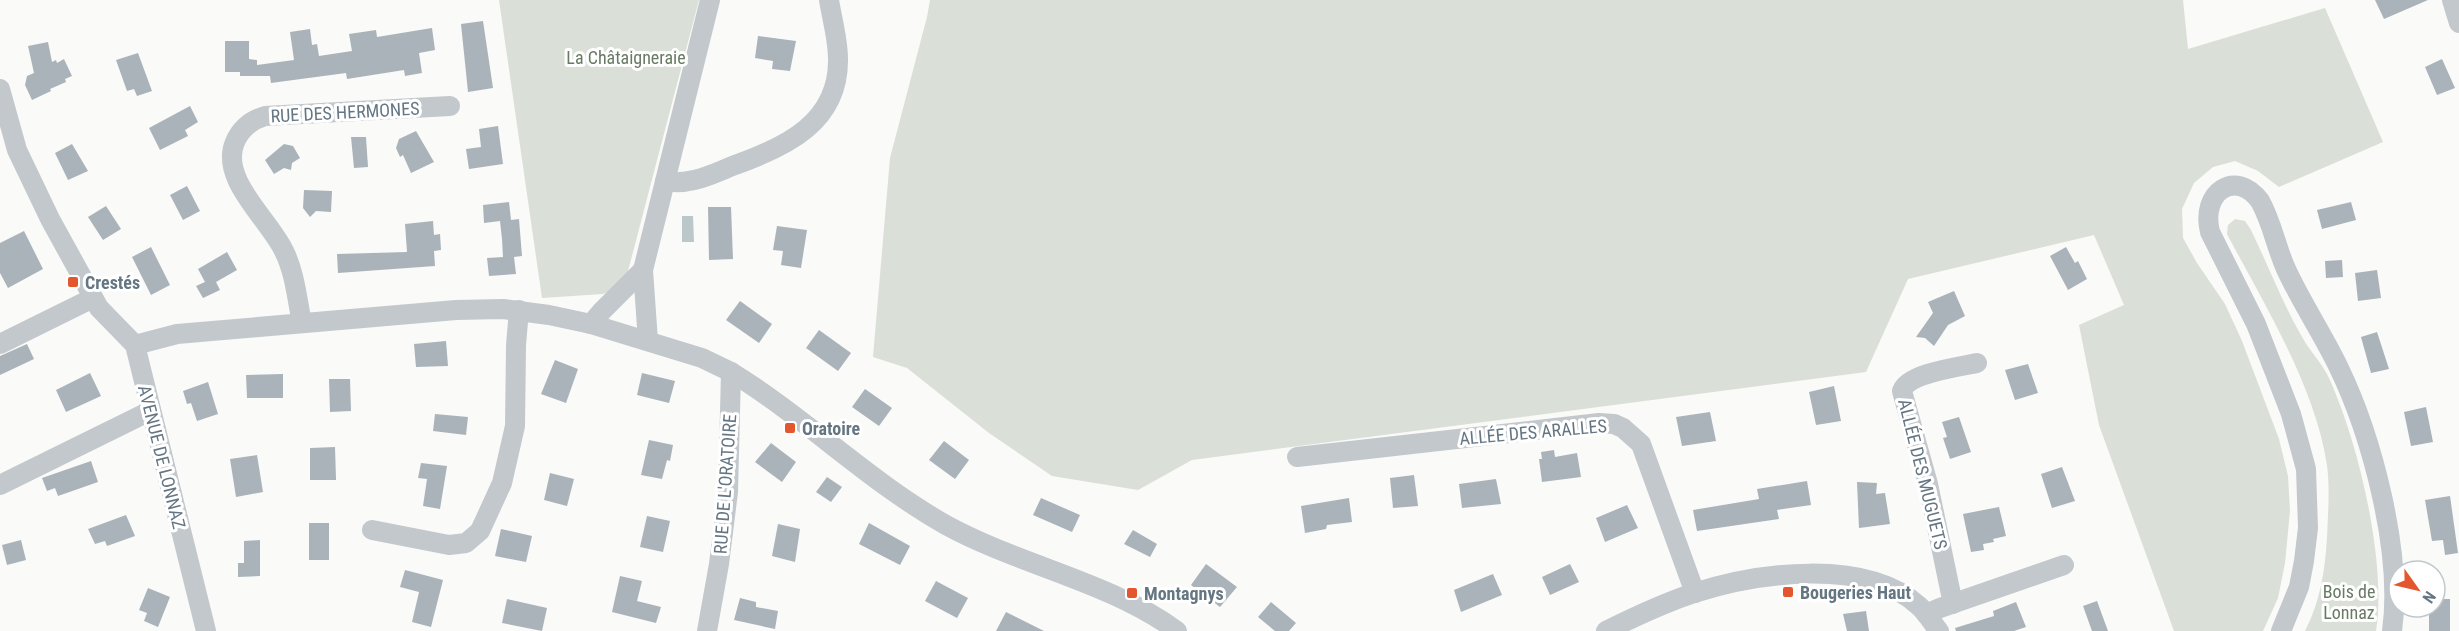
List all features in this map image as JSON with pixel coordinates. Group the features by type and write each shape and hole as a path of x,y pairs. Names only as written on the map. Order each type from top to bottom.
{"street":[{"path":"648,341 643,270 710,0"},
{"path":"665,181 680,183 694,180 766,153 808,129 827,104 837,75 837,44 829,0"},
{"path":"2452,0 2459,23"},
{"path":"0,89 26,171 93,298 107,318 135,345 177,334 456,310 519,310 591,324 702,358 731,372 916,508 977,541 1091,584 1142,608 1177,631"},
{"name":"RUE DES HERMONES","path":"302,323 285,254 240,186 232,168 232,148 241,131 256,119 275,114 450,106"},
{"path":"2281,631 2298,587 2304,561 2308,528 2306,469 2291,414 2256,324 2217,247 2207,220 2208,208 2218,191 2232,186 2247,189 2260,201 2286,269 2337,364 2357,409 2379,485 2393,562 2395,587 2392,631"},
{"path":"591,324 643,270"},
{"path":"0,344 93,298"},
{"path":"372,530 449,545 466,543 480,531 502,483 515,426 519,310"},
{"name":"AVENUE DE LONNAZ","path":"135,345 206,631"},
{"name":"ALLÉE DES MUGUETS","path":"1953,604 1935,514 1902,392 1904,386 1913,379 1977,363"},
{"name":"RUE DE L'ORATOIRE","path":"707,631 719,564 728,492 731,372"},
{"path":"0,485 150,411"},
{"name":"ALLÉE DES ARALLES","path":"1297,457 1599,423 1614,424 1632,433 1646,454 1695,593"},
{"path":"1926,614 2064,566"},
{"path":"1606,631 1695,593 1778,576 1845,575 1872,580 1905,596 1926,614 1939,631"}],"green space":[{"name":"La Châtaigneraie","path":"499,0 699,0 627,275 612,290 603,294 542,298"},
{"path":"930,0 2183,0 2188,49 2325,8 2383,142 2279,187 2258,171 2235,161 2213,167 2194,183 2182,209 2183,238 2225,304 2242,341 2279,439 2288,476 2290,511 2285,563 2278,598 2263,631 2174,631 2099,425 2079,325 2124,305 2094,235 1908,279 1866,372 1192,460 1138,490 1052,476 989,433 907,368 873,357 890,158"},
{"name":"Bois de Lonnaz","path":"2235,219 2245,221 2251,230 2297,329 2328,376 2350,433 2374,537 2378,603 2376,631 2305,631 2318,598 2325,562 2327,465 2312,405 2300,376 2272,317 2227,234 2228,225"}],"shaded area":[{"path":"682,216 693,216 694,242 682,242"}],"building":[{"path":"2375,0 2428,0 2384,19"},
{"path":"483,21 493,88 468,92 461,24"},
{"path":"432,28 435,50 419,53 422,73 405,76 404,70 347,79 346,73 271,83 270,76 240,76 240,72 225,72 225,41 249,41 249,59 257,60 257,65 294,60 290,32 310,29 312,45 317,44 319,56 352,51 349,34 376,30 377,37"},
{"path":"758,36 796,41 790,71 772,69 773,61 755,58"},
{"path":"48,42 52,62 56,60 57,63 64,59 72,76 65,79 66,82 50,89 51,91 32,100 25,85 27,76 34,73 28,46"},
{"path":"138,53 152,91 137,96 134,89 127,91 116,60"},
{"path":"2442,59 2455,88 2437,95 2425,67"},
{"path":"190,106 198,122 185,130 188,136 160,150 149,128"},
{"path":"498,126 503,164 469,169 466,149 481,147 479,129"},
{"path":"416,131 434,162 411,173 403,155 400,157 396,148 399,139"},
{"path":"351,137 366,137 368,167 354,168"},
{"path":"72,144 88,171 68,180 55,153"},
{"path":"284,144 293,146 300,158 292,163 291,170 284,168 274,174 265,160"},
{"path":"187,186 200,211 183,220 170,195"},
{"path":"304,190 332,191 331,212 316,211 310,217 303,208"},
{"path":"509,202 511,220 519,219 522,256 514,257 516,274 489,276 487,258 503,257 502,239 500,221 484,223 483,205"},
{"path":"2351,202 2356,220 2322,229 2317,210"},
{"path":"106,206 121,229 103,240 88,217"},
{"path":"708,207 731,207 733,259 709,260"},
{"path":"433,221 434,235 440,234 441,250 434,251 435,266 338,273 337,254 407,252 405,224"},
{"path":"777,226 807,230 801,268 781,265 783,251 773,250"},
{"path":"24,231 43,269 8,288 0,273 0,243"},
{"path":"151,247 170,285 151,295 132,257"},
{"path":"2066,247 2075,263 2078,261 2087,279 2068,290 2050,256"},
{"path":"227,252 237,270 216,282 220,290 203,298 196,286 205,282 198,269"},
{"path":"2342,260 2343,277 2326,278 2325,261"},
{"path":"2377,270 2381,298 2358,301 2355,273"},
{"path":"1954,291 1965,316 1948,325 1934,346 1925,338 1916,337 1933,313 1928,302"},
{"path":"740,301 772,324 759,343 726,320"},
{"path":"819,330 851,353 838,371 806,348"},
{"path":"2377,332 2389,369 2371,373 2361,337"},
{"path":"446,341 448,366 416,367 414,344"},
{"path":"27,344 34,359 0,375 0,356"},
{"path":"555,360 578,369 566,403 541,394"},
{"path":"2028,364 2038,393 2015,400 2005,370"},
{"path":"90,373 101,396 66,412 56,390"},
{"path":"642,373 675,381 669,403 637,395"},
{"path":"283,374 283,398 247,398 246,375"},
{"path":"329,379 350,379 351,411 330,412"},
{"path":"208,382 218,414 197,421 191,403 187,404 183,391"},
{"path":"1834,386 1841,421 1816,425 1809,392"},
{"path":"865,389 892,408 879,426 852,407"},
{"path":"2426,407 2433,442 2411,446 2404,412"},
{"path":"1710,412 1716,441 1682,446 1676,417"},
{"path":"435,414 468,417 466,435 433,431"},
{"path":"1959,417 1971,452 1950,459 1943,438 1947,437 1942,422"},
{"path":"649,440 673,445 670,461 667,460 662,479 641,475"},
{"path":"944,441 969,460 955,479 929,460"},
{"path":"771,443 796,462 782,482 755,462"},
{"path":"335,447 336,480 310,480 310,448"},
{"path":"1554,450 1555,457 1577,453 1581,477 1542,482 1539,459 1542,459 1541,452"},
{"path":"257,455 263,492 236,497 230,459"},
{"path":"91,461 98,482 58,496 55,488 47,491 42,478"},
{"path":"421,463 447,466 440,509 423,506 427,479 418,478"},
{"path":"2062,467 2075,501 2052,508 2041,474"},
{"path":"550,473 574,479 567,506 544,500"},
{"path":"1414,475 1418,506 1393,508 1390,478"},
{"path":"827,477 842,487 831,502 816,492"},
{"path":"1496,479 1501,504 1462,508 1459,484"},
{"path":"1807,481 1811,505 1777,510 1779,519 1697,531 1693,510 1759,499 1757,489"},
{"path":"1857,482 1877,483 1876,494 1885,493 1890,524 1859,528"},
{"path":"2450,496 2458,553 2445,555 2443,540 2432,541 2425,500"},
{"path":"1041,498 1080,515 1072,532 1033,515"},
{"path":"1349,498 1352,522 1327,525 1326,529 1305,533 1301,506"},
{"path":"1627,505 1638,528 1605,542 1596,518"},
{"path":"1999,507 2006,536 1983,544 1984,550 1971,552 1963,514"},
{"path":"126,515 135,536 107,546 105,541 95,544 88,529"},
{"path":"647,516 670,521 663,552 640,547"},
{"path":"309,523 329,523 329,560 309,560"},
{"path":"869,523 910,546 900,565 859,544"},
{"path":"778,524 800,529 795,562 772,556"},
{"path":"501,529 532,536 526,562 495,556"},
{"path":"1133,530 1157,544 1150,557 1124,544"},
{"path":"21,540 26,560 7,565 2,545"},
{"path":"260,540 260,576 238,577 238,563 244,563 244,541"},
{"path":"1206,564 1237,587 1220,607 1191,585"},
{"path":"1570,564 1579,582 1550,595 1542,577"},
{"path":"405,570 443,580 431,627 412,622 419,592 400,587"},
{"path":"1493,574 1502,595 1461,612 1454,590"},
{"path":"620,576 642,581 637,601 661,607 656,623 612,612"},
{"path":"936,581 968,598 957,618 925,601"},
{"path":"148,588 170,597 158,627 144,621 147,613 139,610"},
{"path":"740,598 756,602 756,607 778,611 775,629 734,620"},
{"path":"507,599 547,608 542,631 502,623"},
{"path":"2447,599 2450,599 2450,631 2429,631 2429,619 2447,619"},
{"path":"2097,601 2108,631 2092,631 2083,606"},
{"path":"1271,602 1296,623 1289,631 1275,631 1258,617"},
{"path":"2016,602 2026,627 2014,631 1956,631 1955,628 1994,616 1993,611"},
{"path":"1866,611 1869,631 1847,631 1843,614"},
{"path":"1006,612 1044,631 996,631"}],"place":[{"name":"Crestés","path":"73,282"},
{"name":"Oratoire","path":"790,428"},
{"name":"Bougeries Haut","path":"1788,592"},
{"name":"Montagnys","path":"1132,593"}]}
